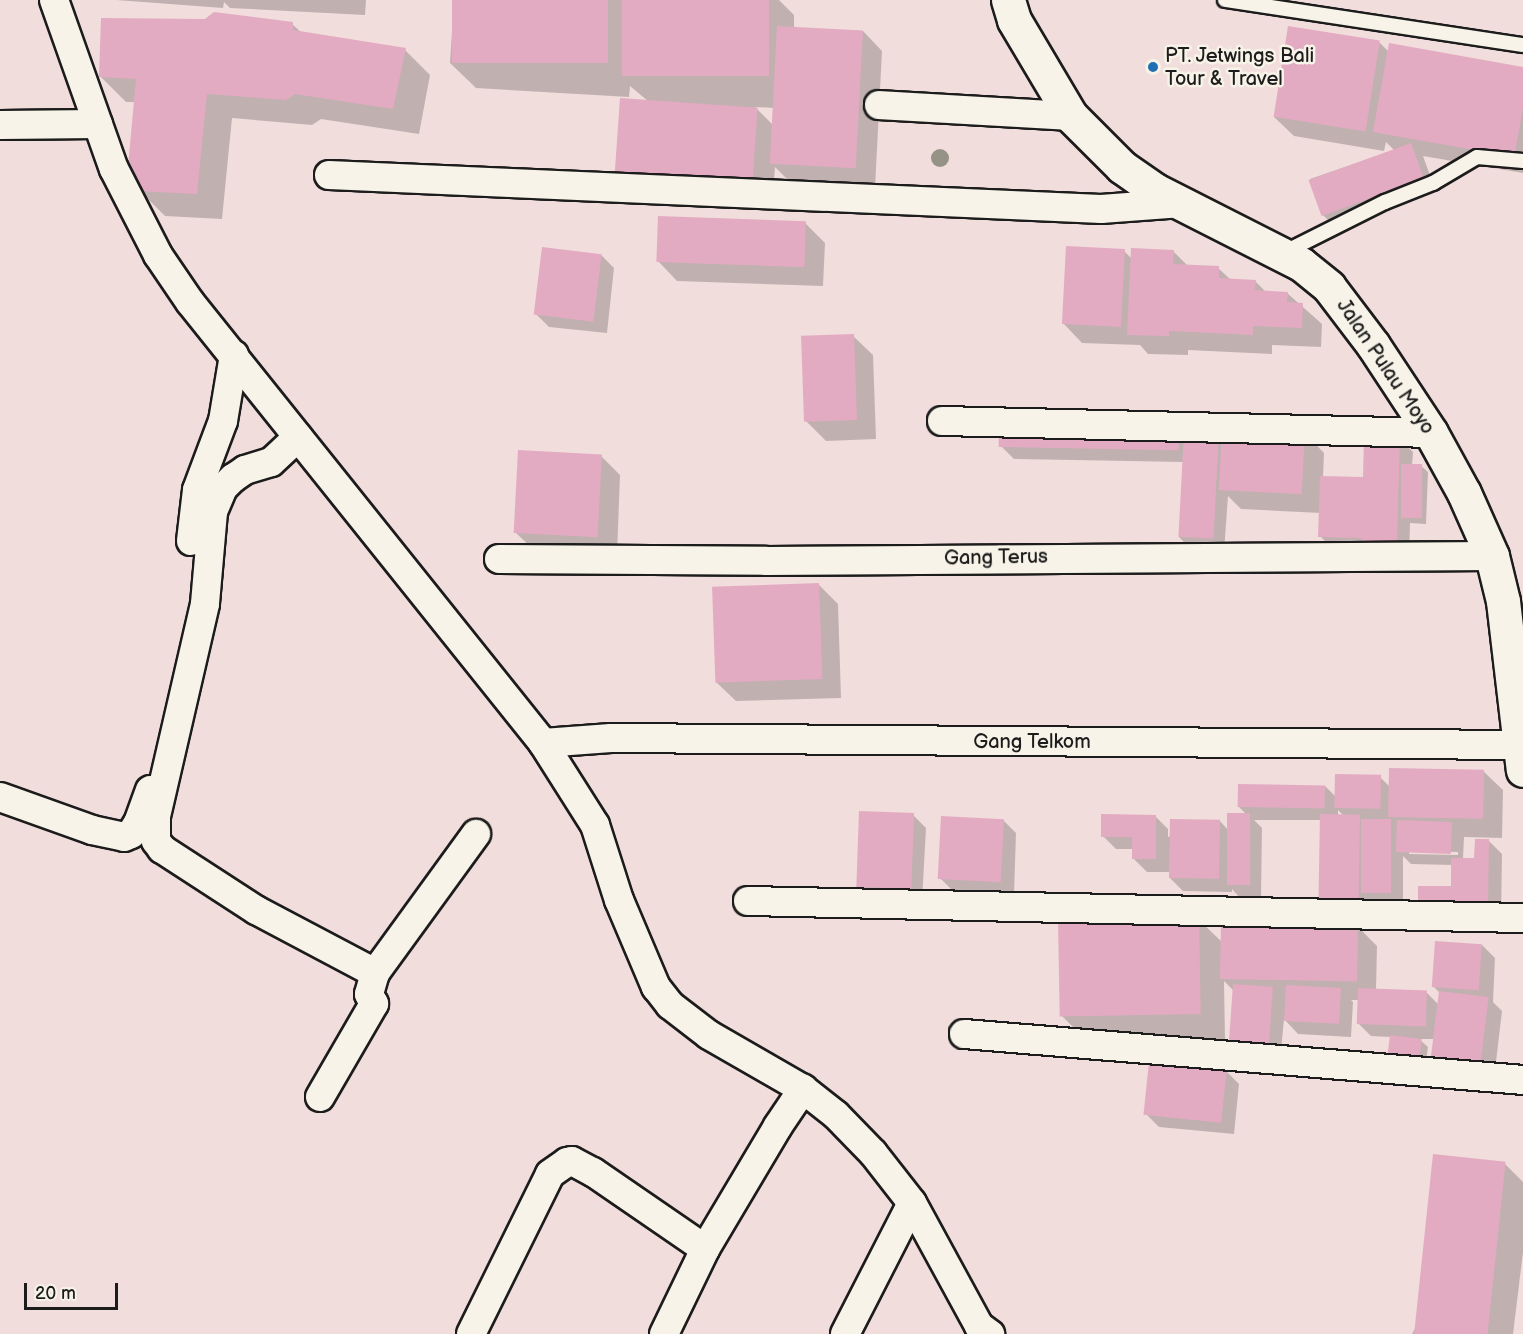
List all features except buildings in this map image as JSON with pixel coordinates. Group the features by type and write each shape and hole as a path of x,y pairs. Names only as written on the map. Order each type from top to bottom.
{"street":[{"path":"54,0 114,169 158,255 190,302 234,355 286,448 543,743 596,825 619,900 656,987 670,1005 709,1035 803,1089 836,1115 873,1153 912,1203 981,1331"},
{"name":"Jalan Pulau Moyo","path":"1008,0 1014,20 1071,116 1122,167 1155,190 1301,264 1335,294 1353,315 1431,433 1464,493 1492,556 1503,601 1522,757"},
{"path":"879,105 1071,116"},
{"path":"0,125 98,124"},
{"path":"329,175 1101,209 1182,203"},
{"path":"0,797 92,830 124,837 131,834 138,823 157,767 181,641 197,490 224,421 234,355"},
{"path":"942,421 1431,433"},
{"path":"286,448 232,478 223,488 213,512 205,604 156,817 156,841 162,849 256,910 375,973"},
{"name":"Gang Terus","path":"499,559 778,561 1492,556"},
{"name":"Gang Telkom","path":"543,743 646,738 1522,757"},
{"path":"321,1097 374,1004 369,994 375,973 476,834"},
{"path":"748,901 1523,918"},
{"path":"964,1034 1523,1080"},
{"path":"664,1334 705,1249 803,1089"},
{"path":"471,1334 550,1174 567,1162 572,1161 593,1172 705,1249"},
{"path":"845,1334 912,1203"}],"lane":[{"path":"1226,0 1523,45"},
{"path":"1281,254 1385,202 1433,183 1477,157 1523,161"}],"place":[{"name":"PT. Jetwings Bali Tour & Travel","path":"1153,67"}]}
